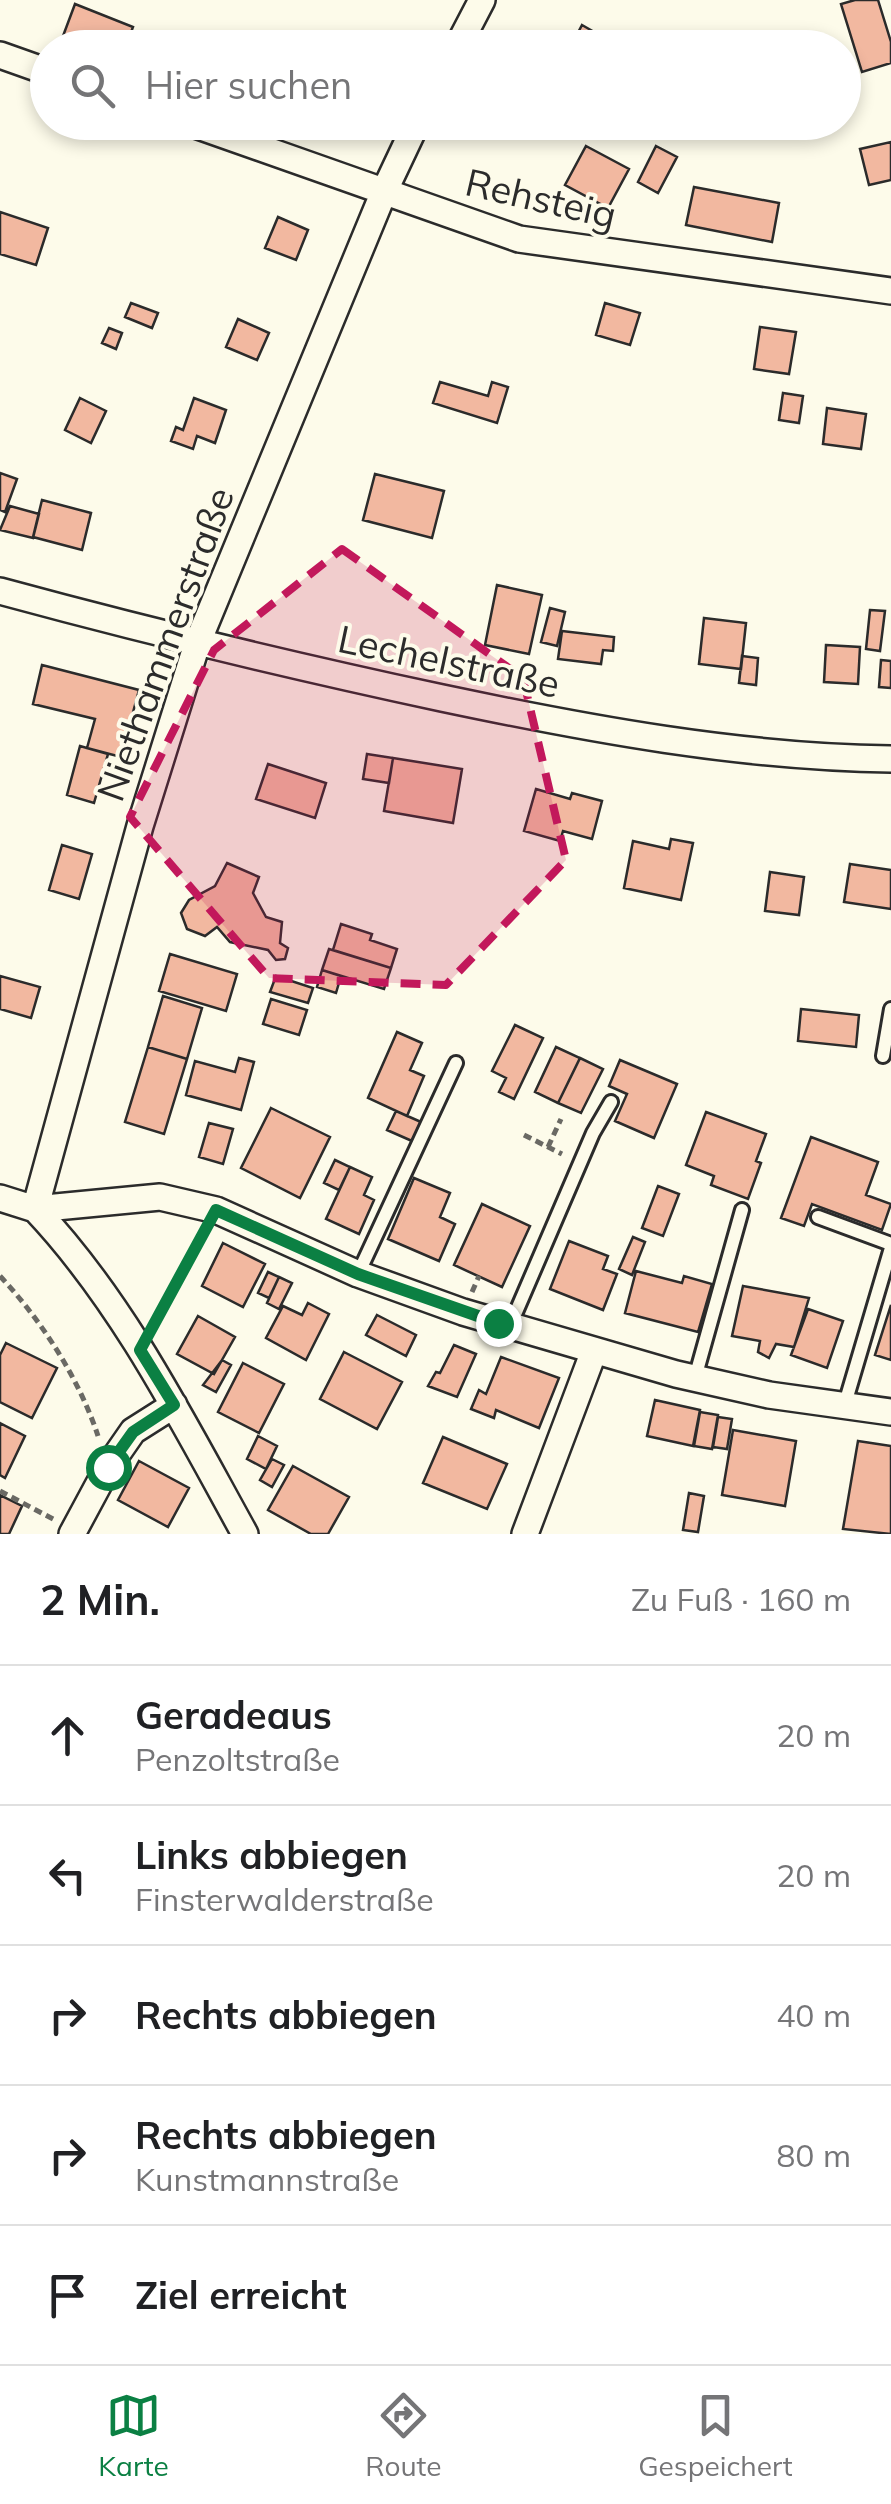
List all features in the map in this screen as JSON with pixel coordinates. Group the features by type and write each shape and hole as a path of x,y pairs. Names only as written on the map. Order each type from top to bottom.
{"street":[{"path":"466,30 482,0"},
{"path":"0,55 30,66"},
{"name":"Rehsteig","path":"236,140 519,239 891,291"},
{"name":"Niethammerstraße","path":"35,1209 140,826 197,644 383,194 409,140"},
{"name":"Lechelstraße","path":"0,591 197,644 588,729 825,758 891,759"},
{"path":"0,1198 35,1209 160,1197 216,1210 358,1274 510,1326 769,1395 891,1412"},
{"path":"35,1209 68,1244 140,1350 245,1534"},
{"path":"524,1534 594,1351"},
{"path":"63,1526 133,1432 174,1405"}],"lane":[{"path":"883,1056 891,1009"},
{"path":"358,1274 456,1063"},
{"path":"510,1326 593,1133 611,1102"},
{"path":"695,1378 742,1210"},
{"path":"818,1217 891,1246 844,1407"}],"path":[{"path":"548,1147 561,1119"},
{"path":"140,1350 216,1210"},
{"path":"0,1276 28,1306 64,1365 91,1414 108,1467"},
{"path":"0,1491 63,1526"}],"highlighted area":[{"path":"342,549 523,678 566,860 446,985 269,978 130,817 214,650"}],"building":[{"path":"878,0 891,42 891,63 862,72 861,30 849,30 841,4"},
{"path":"75,4 133,27 132,30 65,30"},
{"path":"891,142 891,180 869,185 860,149"},
{"path":"586,146 629,169 608,208 565,185"},
{"path":"656,146 677,157 658,193 638,182"},
{"path":"694,187 779,203 772,242 686,225"},
{"path":"0,212 48,228 36,265 0,254"},
{"path":"278,217 308,230 296,260 265,248"},
{"path":"131,303 158,313 152,328 125,317"},
{"path":"605,303 640,313 630,345 596,335"},
{"path":"238,319 269,333 257,360 226,347"},
{"path":"760,327 796,332 789,374 754,369"},
{"path":"109,328 122,333 116,349 102,343"},
{"path":"440,382 488,396 492,382 508,387 497,423 433,403"},
{"path":"783,393 803,396 799,423 779,420"},
{"path":"80,398 106,411 91,443 65,430"},
{"path":"194,398 226,410 215,443 197,436 193,449 171,441 176,427 183,430"},
{"path":"827,408 866,414 861,449 823,444"},
{"path":"0,473 17,479 5,512 0,510"},
{"path":"375,474 444,491 432,538 363,520"},
{"path":"42,500 91,513 82,550 33,537"},
{"path":"10,506 39,514 33,538 0,530"},
{"path":"497,585 542,595 529,654 485,645"},
{"path":"550,608 565,612 557,646 541,642"},
{"path":"870,610 885,611 880,651 866,649"},
{"path":"704,618 746,623 741,669 699,664"},
{"path":"562,631 614,637 613,651 603,650 601,664 558,659"},
{"path":"826,645 860,647 858,684 824,682"},
{"path":"742,656 758,658 756,685 739,683"},
{"path":"881,660 891,661 891,688 879,687"},
{"path":"42,665 139,690 121,757 87,748 95,719 33,704"},
{"path":"80,746 108,754 94,803 67,795"},
{"path":"367,754 393,758 389,783 363,779"},
{"path":"393,758 462,769 453,823 384,811"},
{"path":"268,764 326,783 315,818 256,799"},
{"path":"536,789 570,799 572,793 602,801 592,839 563,831 560,841 524,831"},
{"path":"671,839 693,843 681,900 624,888 633,841 669,849"},
{"path":"62,845 92,854 79,899 49,890"},
{"path":"227,863 259,877 253,893 266,917 282,922 280,943 288,948 285,959 276,960 268,950 230,942 217,927 205,936 187,929 181,913 189,900 215,886"},
{"path":"850,864 891,870 891,909 844,902"},
{"path":"770,872 804,877 799,915 765,911"},
{"path":"341,924 372,934 370,940 397,949 391,968 333,950"},
{"path":"329,949 391,968 384,989 322,970"},
{"path":"170,954 237,974 226,1011 159,991"},
{"path":"322,970 341,976 336,993 317,987"},
{"path":"0,976 40,987 31,1018 0,1009"},
{"path":"276,976 313,988 308,1003 270,992"},
{"path":"163,996 202,1008 187,1059 148,1047"},
{"path":"271,999 307,1010 299,1035 263,1024"},
{"path":"801,1009 859,1015 856,1047 798,1041"},
{"path":"515,1025 543,1038 514,1099 499,1092 506,1078 492,1071"},
{"path":"397,1032 422,1043 410,1070 424,1076 407,1116 368,1098"},
{"path":"148,1047 187,1059 164,1134 125,1122"},
{"path":"556,1047 580,1058 558,1103 535,1092"},
{"path":"239,1058 254,1062 241,1110 186,1095 195,1061 235,1072"},
{"path":"580,1058 603,1069 581,1113 558,1103"},
{"path":"620,1060 677,1084 654,1138 615,1121 627,1094 609,1086"},
{"path":"271,1108 330,1137 300,1198 241,1168"},
{"path":"396,1111 421,1122 412,1141 387,1130"},
{"path":"706,1112 766,1134 748,1199 711,1185 714,1176 686,1165"},
{"path":"209,1123 233,1129 223,1164 199,1157"},
{"path":"811,1137 878,1162 866,1195 891,1204 882,1230 812,1204 804,1226 781,1218"},
{"path":"335,1160 350,1167 339,1190 324,1183"},
{"path":"350,1167 372,1177 364,1195 374,1200 359,1234 326,1219"},
{"path":"414,1178 450,1193 440,1217 455,1224 439,1261 388,1239"},
{"path":"658,1186 679,1194 663,1236 642,1228"},
{"path":"482,1204 530,1226 502,1287 454,1265"},
{"path":"633,1237 645,1242 632,1275 619,1269"},
{"path":"569,1241 608,1256 603,1269 617,1274 603,1310 550,1289"},
{"path":"223,1243 265,1264 243,1307 202,1286"},
{"path":"636,1271 682,1283 684,1276 712,1284 698,1332 625,1313"},
{"path":"268,1272 279,1277 269,1298 258,1293"},
{"path":"279,1277 292,1283 279,1309 267,1303"},
{"path":"743,1286 809,1298 794,1347 776,1344 769,1358 758,1352 760,1341 732,1336"},
{"path":"308,1303 329,1314 306,1360 266,1338 283,1306 302,1315"},
{"path":"891,1305 891,1360 875,1355"},
{"path":"808,1309 843,1321 827,1368 791,1355"},
{"path":"377,1315 416,1335 406,1356 366,1335"},
{"path":"198,1316 235,1337 214,1374 177,1354"},
{"path":"6,1343 57,1368 32,1418 0,1402 0,1355"},
{"path":"454,1345 476,1354 457,1397 428,1386 436,1372 440,1373"},
{"path":"344,1352 402,1382 377,1429 320,1399"},
{"path":"501,1357 559,1378 539,1428 496,1410 494,1418 471,1409 479,1390 486,1394"},
{"path":"222,1360 231,1365 216,1392 203,1385"},
{"path":"243,1363 284,1384 259,1433 218,1412"},
{"path":"655,1400 700,1410 693,1446 647,1436"},
{"path":"700,1412 718,1415 712,1449 694,1446"},
{"path":"718,1417 732,1419 727,1449 713,1447"},
{"path":"0,1423 25,1436 5,1478 0,1475"},
{"path":"733,1430 796,1441 785,1506 722,1495"},
{"path":"258,1436 277,1446 266,1469 247,1459"},
{"path":"443,1437 507,1464 487,1509 423,1483"},
{"path":"858,1441 891,1446 891,1534 843,1529"},
{"path":"272,1459 284,1465 272,1487 260,1480"},
{"path":"139,1461 189,1488 168,1527 118,1500"},
{"path":"293,1466 349,1497 328,1534 311,1534 268,1510"},
{"path":"689,1493 704,1496 698,1532 683,1530"},
{"path":"0,1495 22,1506 9,1534 0,1534"}],"route":[{"path":"108,1467 133,1432 174,1405 140,1350 216,1210 358,1274 498,1323"}]}
